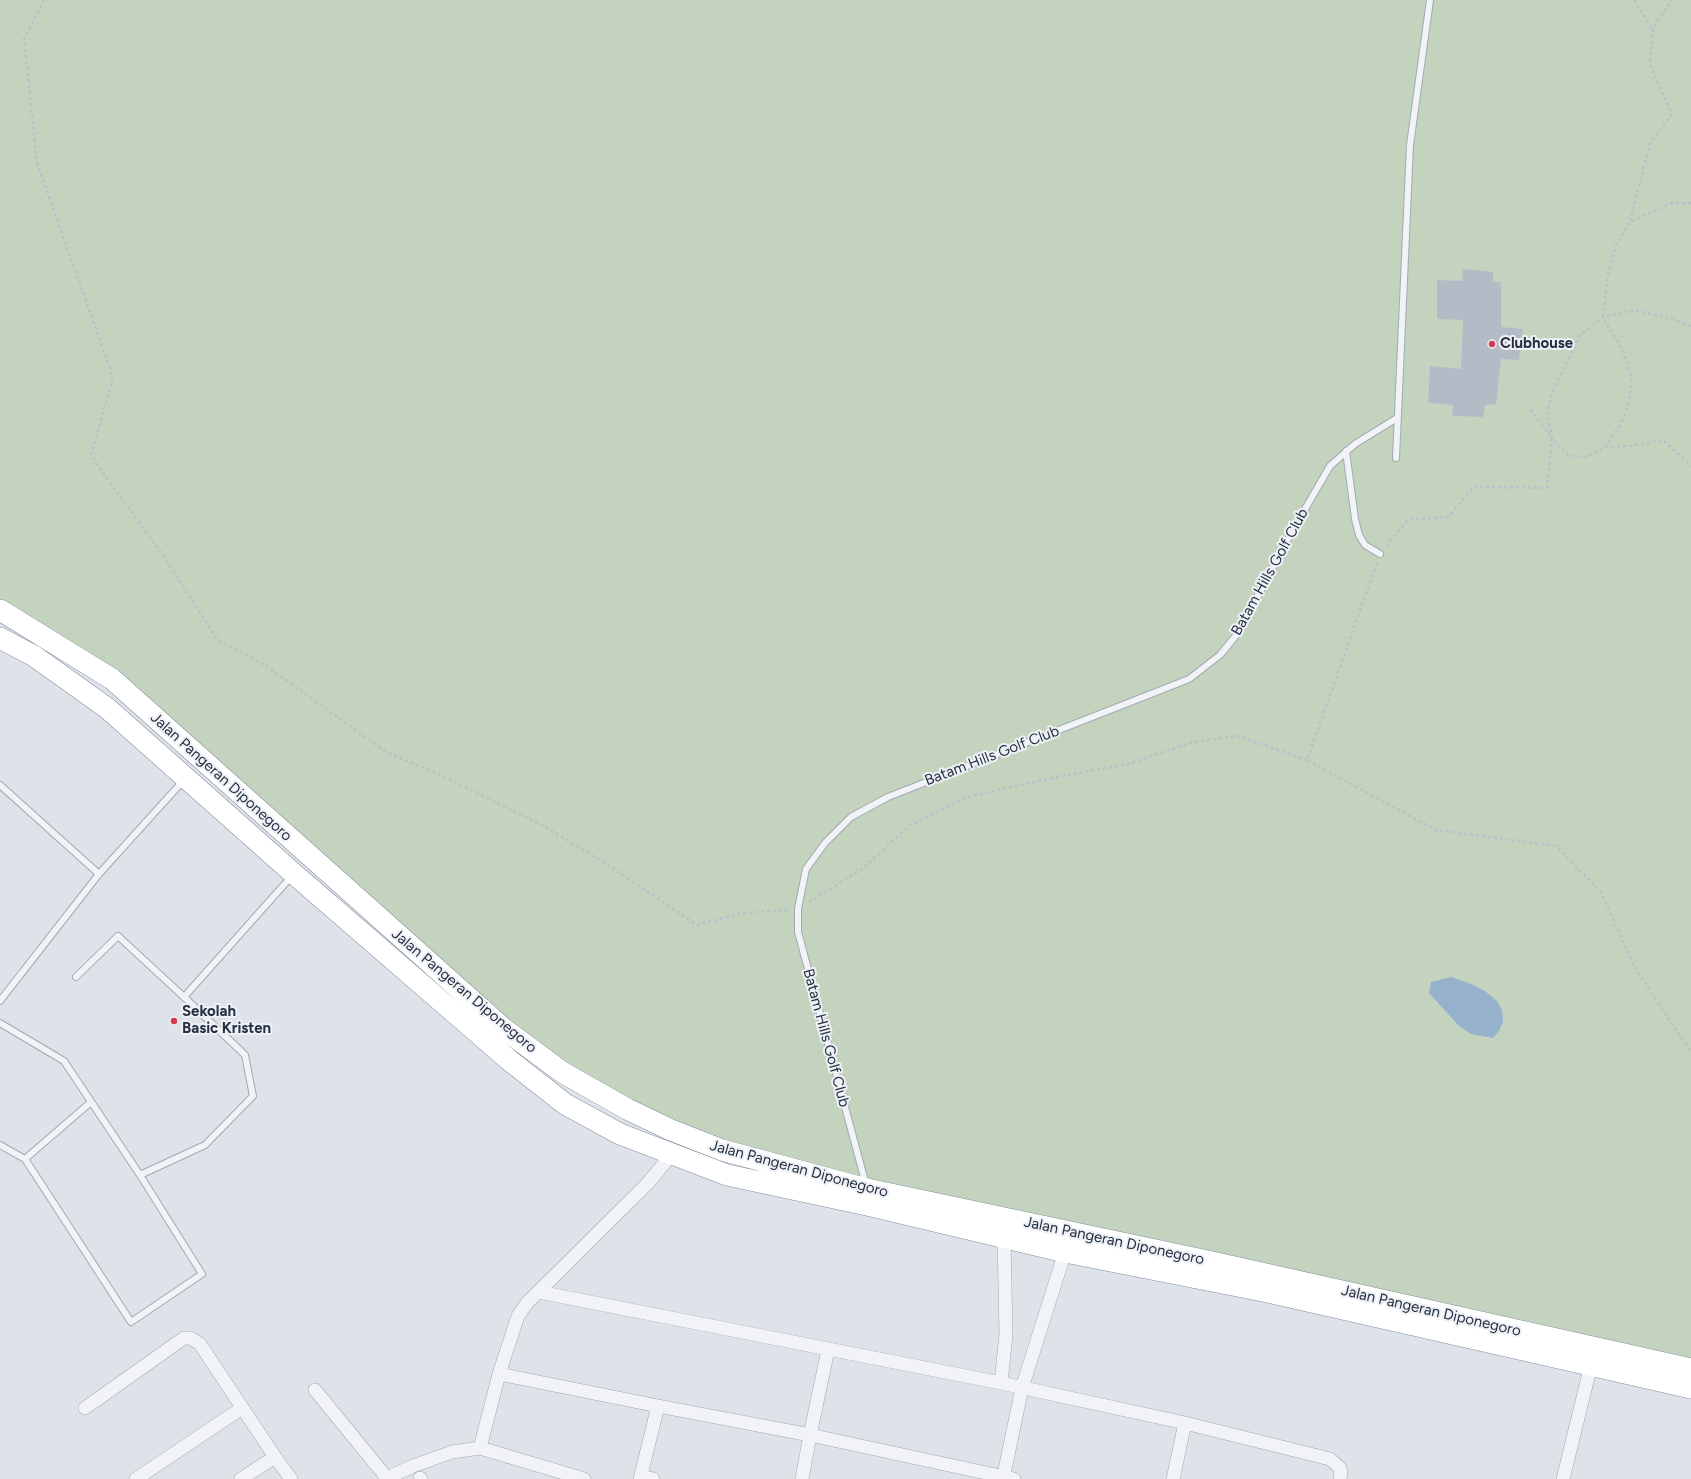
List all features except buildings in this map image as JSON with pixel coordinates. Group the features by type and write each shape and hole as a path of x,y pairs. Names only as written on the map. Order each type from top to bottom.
{"highway":[{"name":"Jalan Pangeran Diponegoro","path":"0,610 112,679 504,1029 562,1072 627,1109 671,1130 722,1150 867,1189 1212,1262 1691,1369"},
{"name":"Jalan Pangeran Diponegoro","path":"6,643 34,656 107,708 294,874 509,1060 566,1104 620,1134 727,1175 867,1205 1065,1252 1268,1292 1691,1388"}],"street":[{"path":"480,1448 499,1374 518,1316 527,1303 648,1183 672,1154"},
{"path":"1001,1383 1006,1334 1004,1237"},
{"path":"499,1374 810,1435 975,1476 1007,1478 1022,1388 1065,1252"},
{"path":"539,1292 1001,1383 1185,1423 1330,1459 1340,1468 1340,1479"},
{"path":"85,1408 184,1338 190,1338 200,1344 274,1457 292,1479"},
{"path":"802,1479 828,1350"},
{"path":"1563,1479 1591,1365"},
{"path":"315,1390 386,1478 452,1452 480,1448 584,1479"},
{"path":"645,1478 658,1406"},
{"path":"136,1479 242,1408"},
{"path":"1173,1479 1185,1423"},
{"path":"241,1479 274,1457"}],"lane":[{"path":"1396,458 1410,145 1430,0"},
{"name":"Batam Hills Golf Club","path":"867,1189 798,932 798,909 806,869 824,842 851,817 888,796 1189,679 1220,655 1238,633 1290,535 1330,466 1355,444 1397,418"},
{"path":"1346,451 1355,519 1359,535 1365,545 1380,554"},
{"path":"0,1001 99,874 186,778"},
{"path":"0,785 99,874"},
{"path":"184,997 294,874"},
{"path":"76,978 118,936 245,1055 253,1096 205,1145 140,1175"},
{"path":"0,1023 64,1061 140,1175 202,1274 131,1322 25,1159 0,1145"},
{"path":"25,1159 91,1102"}],"path":[{"path":"44,0 24,39 37,163 113,377 91,456 160,551 218,640 266,666 386,752 441,775 546,827 617,871 697,925 744,913 798,909 862,869 909,826 967,797 1056,777 1128,764 1194,742 1238,736 1307,760 1436,830 1556,846 1601,892 1635,968 1691,1052"},
{"path":"1634,0 1652,28"},
{"path":"1528,406 1552,438 1569,456 1587,457 1605,446 1621,424 1629,402 1632,378 1622,349 1604,317 1607,280 1616,245 1630,222 1650,143 1672,114 1650,65 1652,28 1672,0"},
{"path":"1630,222 1672,203 1691,203"},
{"path":"1307,760 1380,554 1408,520 1448,517 1474,487 1547,488 1552,438 1547,412 1553,391 1580,335 1604,317 1635,310 1672,319 1691,326"},
{"path":"1605,446 1629,446 1663,440 1691,466"}],"green space":[{"path":"0,0 1691,0 1691,1373 1029,1229 621,1115 127,700 0,619"}],"water":[{"path":"1451,977 1485,991 1497,1001 1502,1010 1503,1022 1499,1031 1493,1038 1471,1034 1460,1027 1429,993 1431,982"}],"place":[{"name":"Clubhouse","path":"1492,344"},
{"name":"Sekolah Basic Kristen","path":"174,1021"}]}
